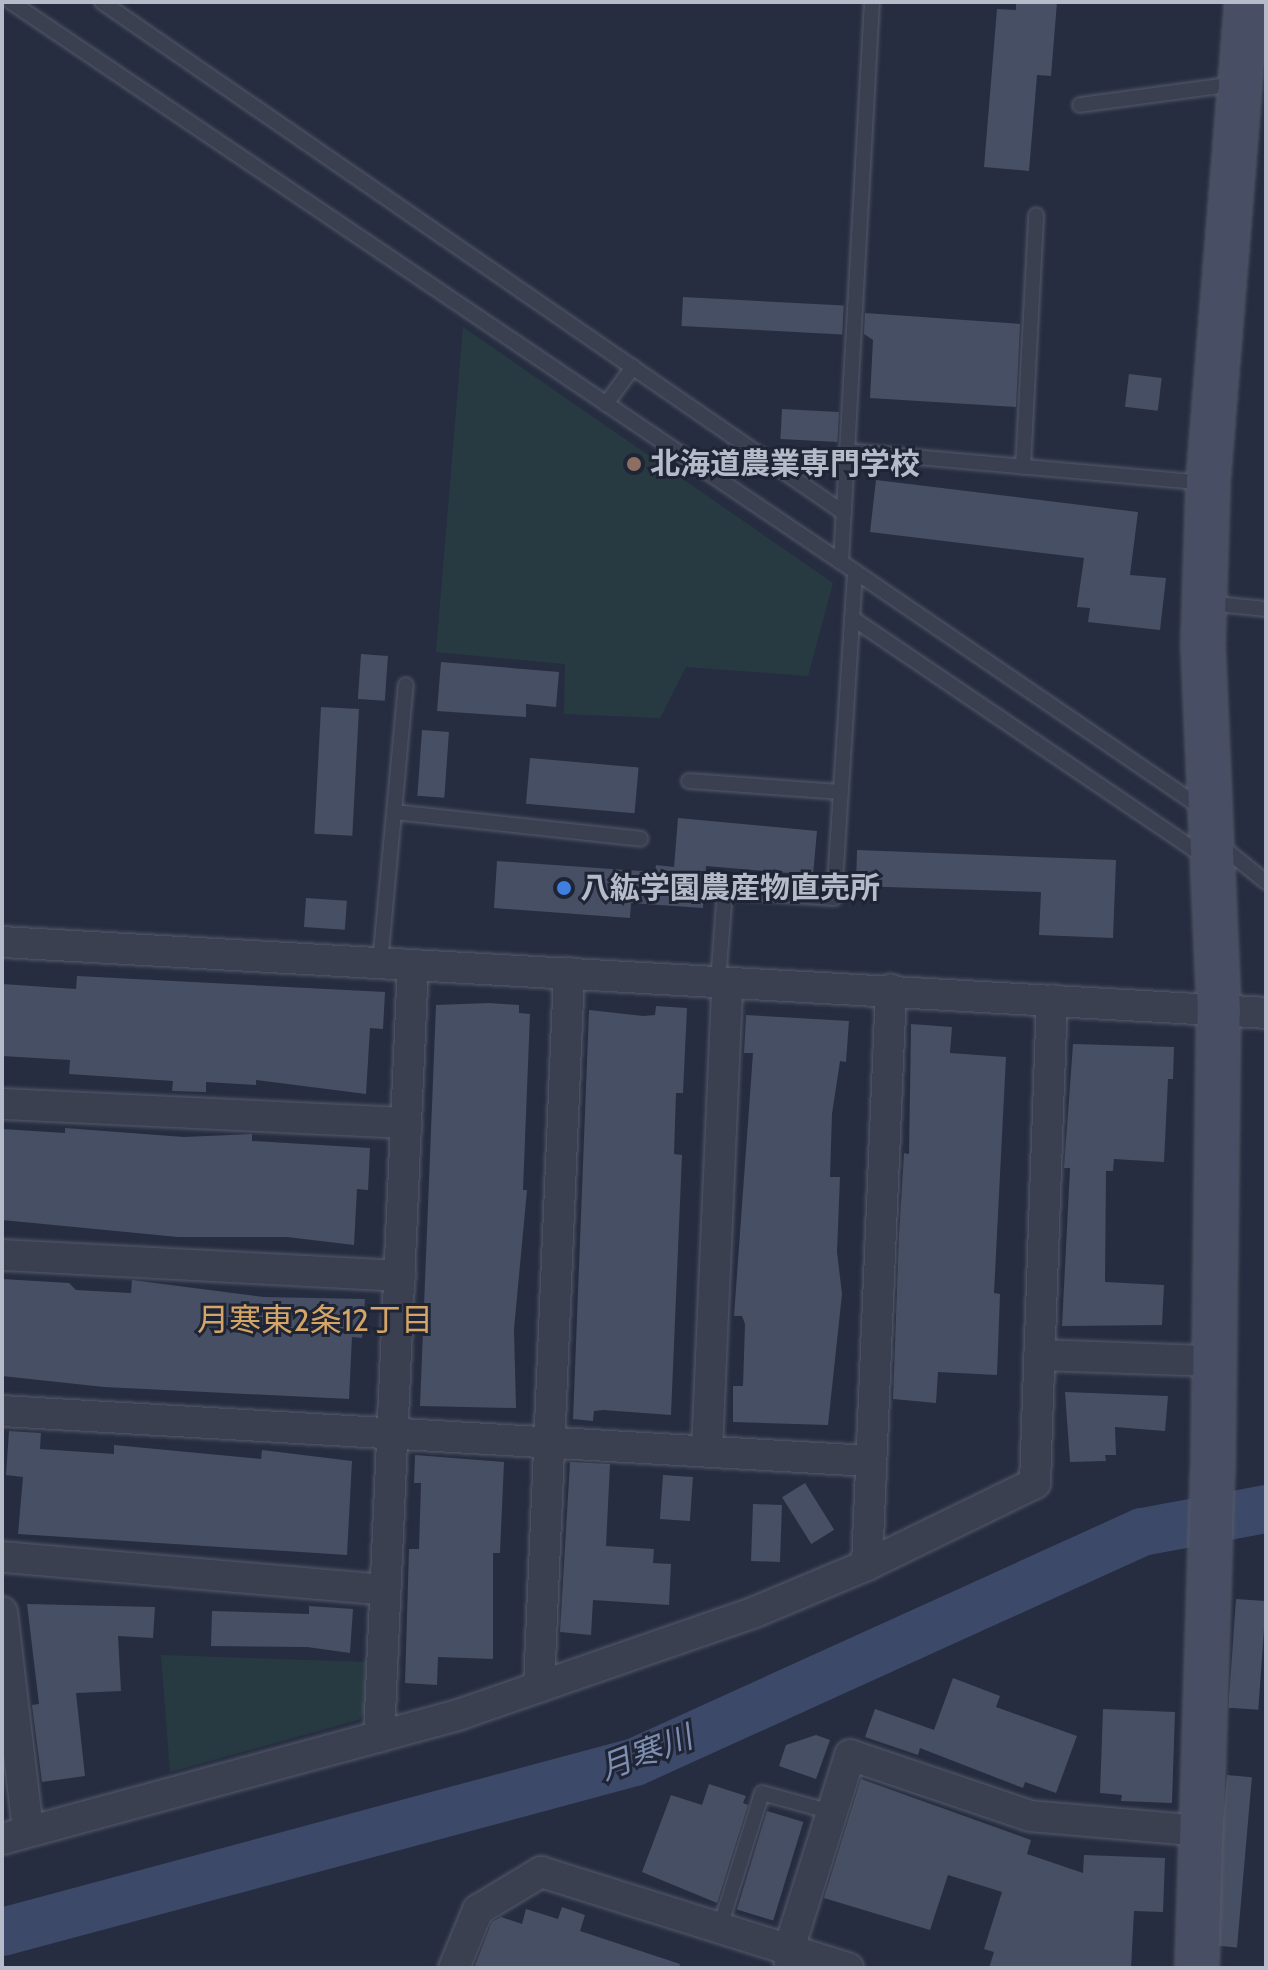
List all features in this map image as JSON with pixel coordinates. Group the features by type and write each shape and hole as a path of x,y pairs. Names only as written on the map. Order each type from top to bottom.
{"street":[{"path":"1197,1968 1213,1470 1219,1011 1204,603 1208,483 1247,2"},
{"path":"2,942 1266,1013"},
{"path":"379,1737 395,1433 413,965"},
{"path":"539,1687 569,973"},
{"path":"707,1450 723,983"},
{"path":"867,1565 891,990"},
{"path":"2,1612 15,1835 379,1737 539,1687 755,1612 867,1565 1035,1483 1052,1000"},
{"path":"2,1104 407,1123"},
{"path":"2,1255 400,1276"},
{"path":"1039,1355 1214,1361"},
{"path":"2,1411 549,1439 869,1461"},
{"path":"2,1557 385,1590"},
{"path":"789,1959 850,1755 1030,1816 1202,1831"},
{"path":"454,1968 478,1910 541,1872 720,1927 789,1959 848,1968"}],"lane":[{"path":"11,2 841,562 1266,882"},
{"path":"102,2 844,513"},
{"path":"841,562 872,2"},
{"path":"1080,105 1240,83"},
{"path":"1023,467 1036,215"},
{"path":"606,404 633,367"},
{"path":"848,451 1208,483"},
{"path":"723,983 725,891 834,898 855,572"},
{"path":"1204,603 1266,609"},
{"path":"852,618 1211,839"},
{"path":"380,963 406,685"},
{"path":"689,781 840,792"},
{"path":"394,812 641,839"},
{"path":"720,1927 762,1793 832,1812"}],"shaded area":[{"path":"463,327 833,583 808,676 686,667 660,718 564,714 565,664 436,652"},
{"path":"161,1655 366,1662 366,1712 358,1720 170,1772"}],"building":[{"path":"1016,2 1057,2 1051,76 1037,75 1029,171 984,167 997,9 1016,10"},
{"path":"683,297 844,305 842,334 681,326"},
{"path":"865,313 1020,324 1016,407 870,398 873,340 864,334"},
{"path":"1129,374 1162,378 1158,411 1125,407"},
{"path":"782,409 839,412 837,442 780,439"},
{"path":"876,480 1138,512 1130,575 1166,578 1160,630 1088,622 1090,608 1077,607 1084,558 870,532"},
{"path":"361,654 388,656 385,701 358,699"},
{"path":"441,662 559,672 556,707 526,704 526,717 437,711"},
{"path":"321,707 359,709 352,836 314,834"},
{"path":"422,730 449,732 444,798 417,796"},
{"path":"530,758 639,767 635,813 526,804"},
{"path":"678,818 817,831 813,875 706,866 703,908 631,903 630,918 494,908 497,861 655,872 656,865 674,867"},
{"path":"857,850 1116,860 1113,938 1039,935 1041,892 856,886"},
{"path":"306,898 347,901 345,930 304,927"},
{"path":"77,976 385,992 383,1029 370,1028 366,1094 256,1080 256,1085 206,1082 206,1092 172,1091 173,1081 69,1074 70,1060 2,1056 2,984 76,989"},
{"path":"436,1005 519,1005 519,1013 530,1014 523,1190 527,1190 514,1329 516,1408 420,1406"},
{"path":"656,1006 687,1008 683,1093 676,1093 674,1154 682,1155 671,1415 603,1410 594,1411 593,1421 573,1419 589,1010 643,1016 655,1015"},
{"path":"746,1015 849,1021 846,1062 840,1061 832,1114 830,1177 840,1177 837,1252 842,1294 828,1425 733,1422 733,1386 743,1386 745,1324 742,1316 734,1316 753,1053 744,1053"},
{"path":"911,1024 952,1027 950,1053 1006,1057 994,1293 1000,1294 997,1375 938,1372 936,1403 893,1399 904,1153 909,1154"},
{"path":"1073,1044 1174,1047 1173,1079 1168,1079 1164,1162 1114,1159 1113,1171 1106,1171 1105,1282 1164,1285 1162,1325 1062,1326 1070,1168 1064,1168"},
{"path":"65,1128 184,1137 252,1134 252,1141 370,1148 368,1190 357,1189 354,1245 287,1237 178,1237 2,1220 2,1129 65,1133"},
{"path":"2,1279 69,1283 76,1290 131,1293 132,1280 264,1297 365,1299 362,1338 352,1337 349,1399 104,1387 2,1376"},
{"path":"1065,1392 1168,1396 1165,1431 1115,1427 1116,1455 1105,1455 1106,1461 1070,1462"},
{"path":"9,1431 41,1433 40,1449 114,1454 114,1445 261,1459 262,1450 352,1461 347,1555 18,1534 23,1477 6,1475"},
{"path":"415,1455 504,1462 500,1553 493,1553 493,1659 438,1657 437,1685 405,1683 409,1549 419,1549 421,1483 414,1483"},
{"path":"570,1462 610,1464 606,1546 654,1549 653,1563 671,1564 669,1605 593,1600 591,1635 560,1632"},
{"path":"663,1475 693,1477 690,1521 660,1519"},
{"path":"805,1483 834,1530 811,1544 782,1497"},
{"path":"753,1504 782,1505 780,1562 751,1561"},
{"path":"1236,1599 1266,1601 1258,1710 1228,1708"},
{"path":"27,1604 155,1607 153,1638 118,1636 121,1691 76,1693 85,1776 42,1782 32,1705 39,1704"},
{"path":"309,1606 353,1609 350,1653 307,1647 211,1646 212,1611 309,1614"},
{"path":"953,1678 1000,1696 996,1707 1077,1736 1056,1793 1025,1782 1023,1788 920,1748 918,1755 865,1737 875,1709 934,1730"},
{"path":"1103,1709 1175,1712 1172,1803 1121,1801 1122,1795 1100,1793"},
{"path":"816,1735 830,1740 816,1779 779,1766 786,1745"},
{"path":"1227,1775 1252,1777 1237,1948 1212,1945"},
{"path":"861,1779 1031,1840 1027,1854 1083,1873 1084,1855 1165,1858 1163,1912 1134,1911 1131,1968 989,1968 994,1952 984,1949 1002,1892 948,1875 930,1930 824,1898"},
{"path":"709,1784 746,1796 743,1803 748,1805 717,1903 642,1872 671,1795 702,1805"},
{"path":"767,1811 803,1822 773,1921 737,1909"},
{"path":"562,1907 585,1915 580,1931 680,1964 679,1968 474,1968 492,1922 501,1917 522,1924 526,1909 558,1919"}],"waterway":[{"name":"月寒川","path":"2,1932 635,1762 1142,1532 1266,1509"}],"place":[{"name":"北海道農業専門学校","path":"634,464"},
{"name":"八紘学園農産物直売所","path":"564,888"}],"district":[{"name":"月寒東2条12丁目","path":"315,1320"}]}
